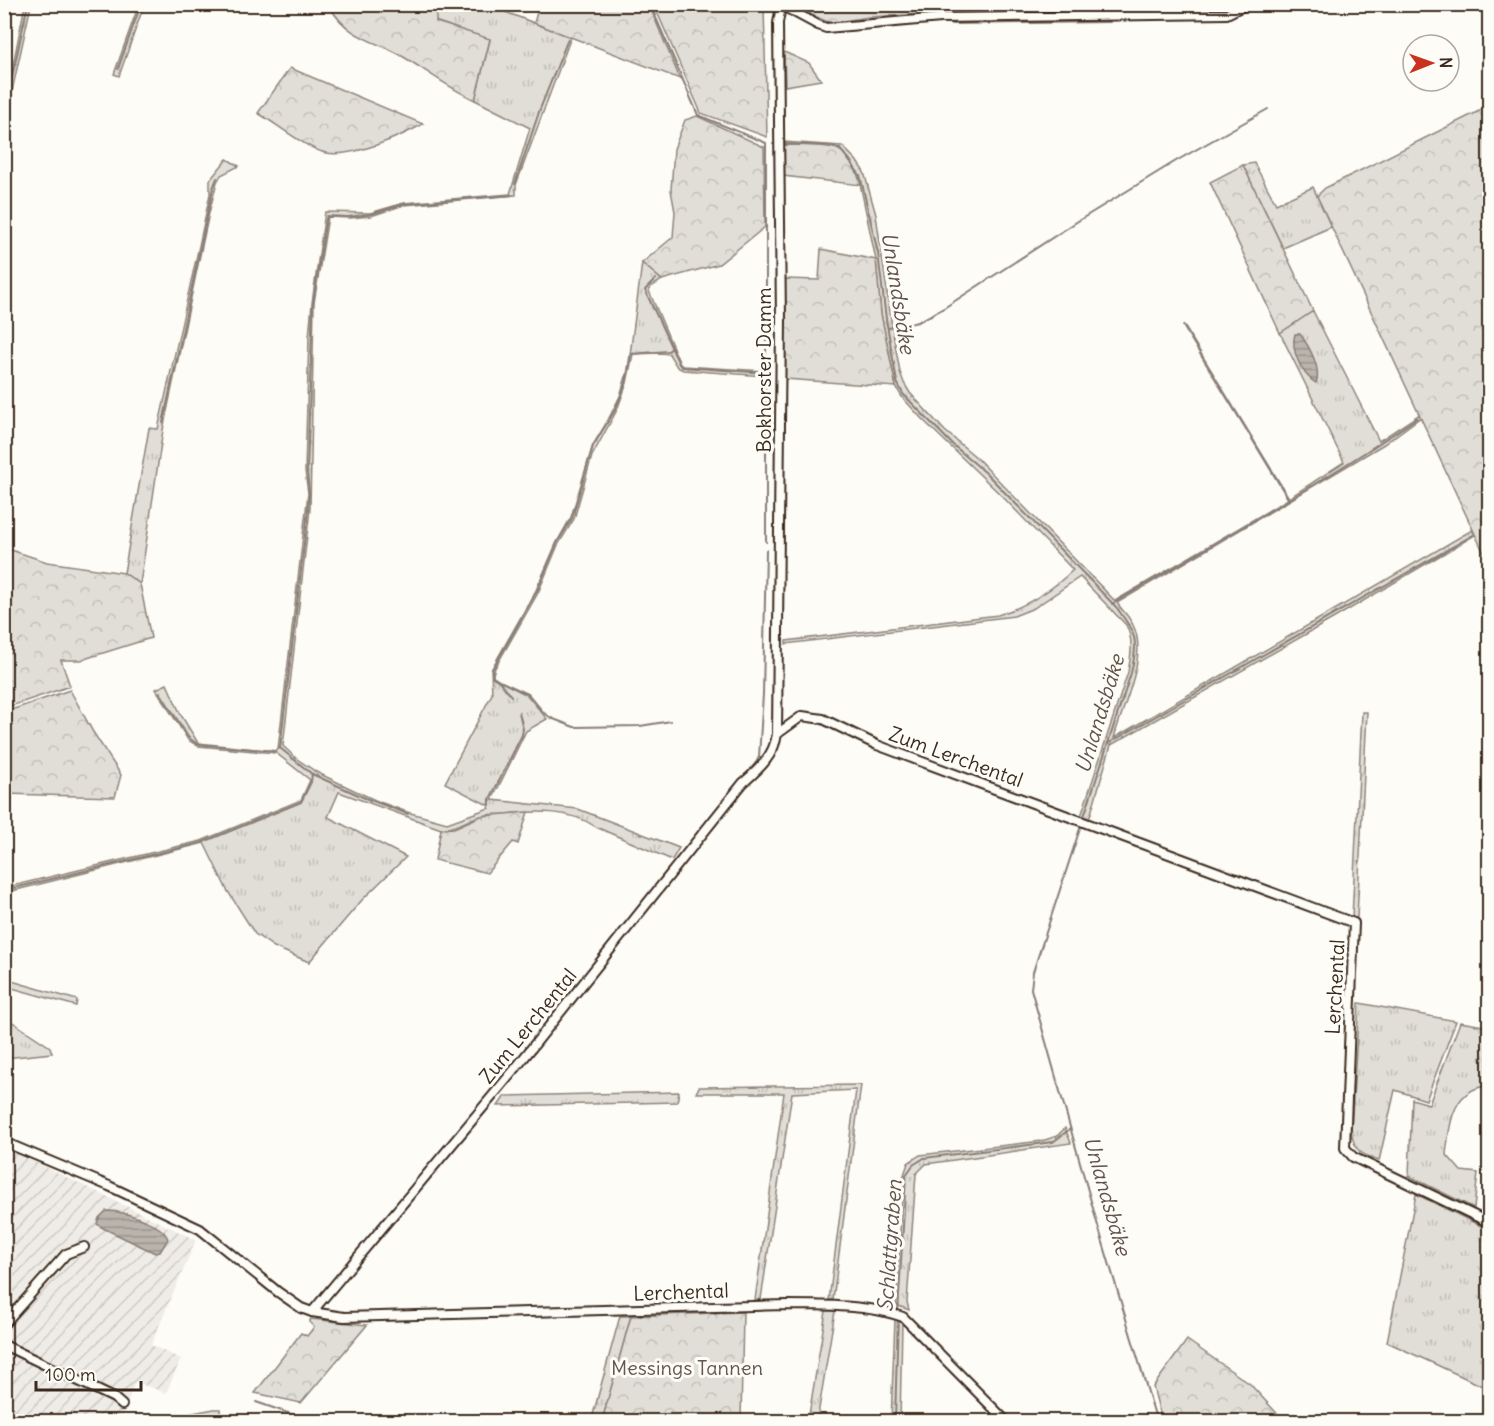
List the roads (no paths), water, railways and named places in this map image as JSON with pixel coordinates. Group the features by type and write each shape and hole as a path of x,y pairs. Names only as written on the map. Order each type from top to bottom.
{"street":[{"name":"Bokhorster Damm","path":"777,734 781,355 778,23 780,5 818,25 835,28 941,18 1230,14 1248,4"},
{"name":"Zum Lerchental","path":"312,1312 515,1069 743,783 763,765 776,744 777,734 802,716 824,719 877,745 1078,820"},
{"name":"Lerchental","path":"1078,820 1354,923 1345,1148 1353,1157 1490,1223"},
{"path":"4,1142 109,1186 200,1229 278,1292 301,1308 312,1312"},
{"path":"4,1324 66,1254 84,1247"},
{"name":"Lerchental","path":"312,1312 344,1317 797,1305 841,1306 894,1314 903,1317 1007,1422"},
{"path":"4,1345 114,1398 122,1405"}],"waterway":[{"path":"4,114 28,4"},
{"path":"118,69 141,4"},
{"name":"Unlandsbäke","path":"650,4 698,115 766,143 766,316"},
{"path":"1110,4 1110,10"},
{"path":"952,24 1110,22"},
{"path":"923,23 941,23"},
{"path":"515,184 540,109 568,39"},
{"path":"888,328 918,322 944,308 1078,221 1176,161 1268,109"},
{"name":"Unlandsbäke","path":"784,144 832,146 840,149 860,175 878,253 897,382 903,394 953,445 986,473 1117,608 1132,631 1135,652 1131,673 1033,972 1031,989 1098,1226 1157,1422"},
{"path":"163,423 217,178"},
{"path":"408,814 312,774 280,748 308,510 307,471 313,303 325,224 327,216 348,217 371,214 404,204 512,195"},
{"path":"656,279 645,290 682,367 766,373"},
{"path":"766,323 766,542"},
{"path":"1183,326 1289,499"},
{"path":"511,696 493,677 492,670 537,591 557,543 572,518 593,446 615,410 626,383 631,354 668,351 672,348"},
{"path":"1112,604 1305,490 1417,418"},
{"path":"1109,743 1473,535"},
{"path":"743,779 759,757 763,694 766,550"},
{"path":"502,682 528,694 551,718 574,727 640,726 671,721"},
{"path":"160,692 188,737 197,744 275,751 280,748"},
{"path":"490,805 490,799 522,735 519,712"},
{"path":"14,888 201,843 301,802 311,782 312,774"},
{"path":"685,848 718,809"},
{"name":"Schlattgraben","path":"895,1422 898,1313 906,1175 913,1165 924,1158 1053,1142 1070,1129"},
{"path":"256,1402 314,1422"}],"park label":[{"name":"Messings Tannen","path":"687,1368"}]}
